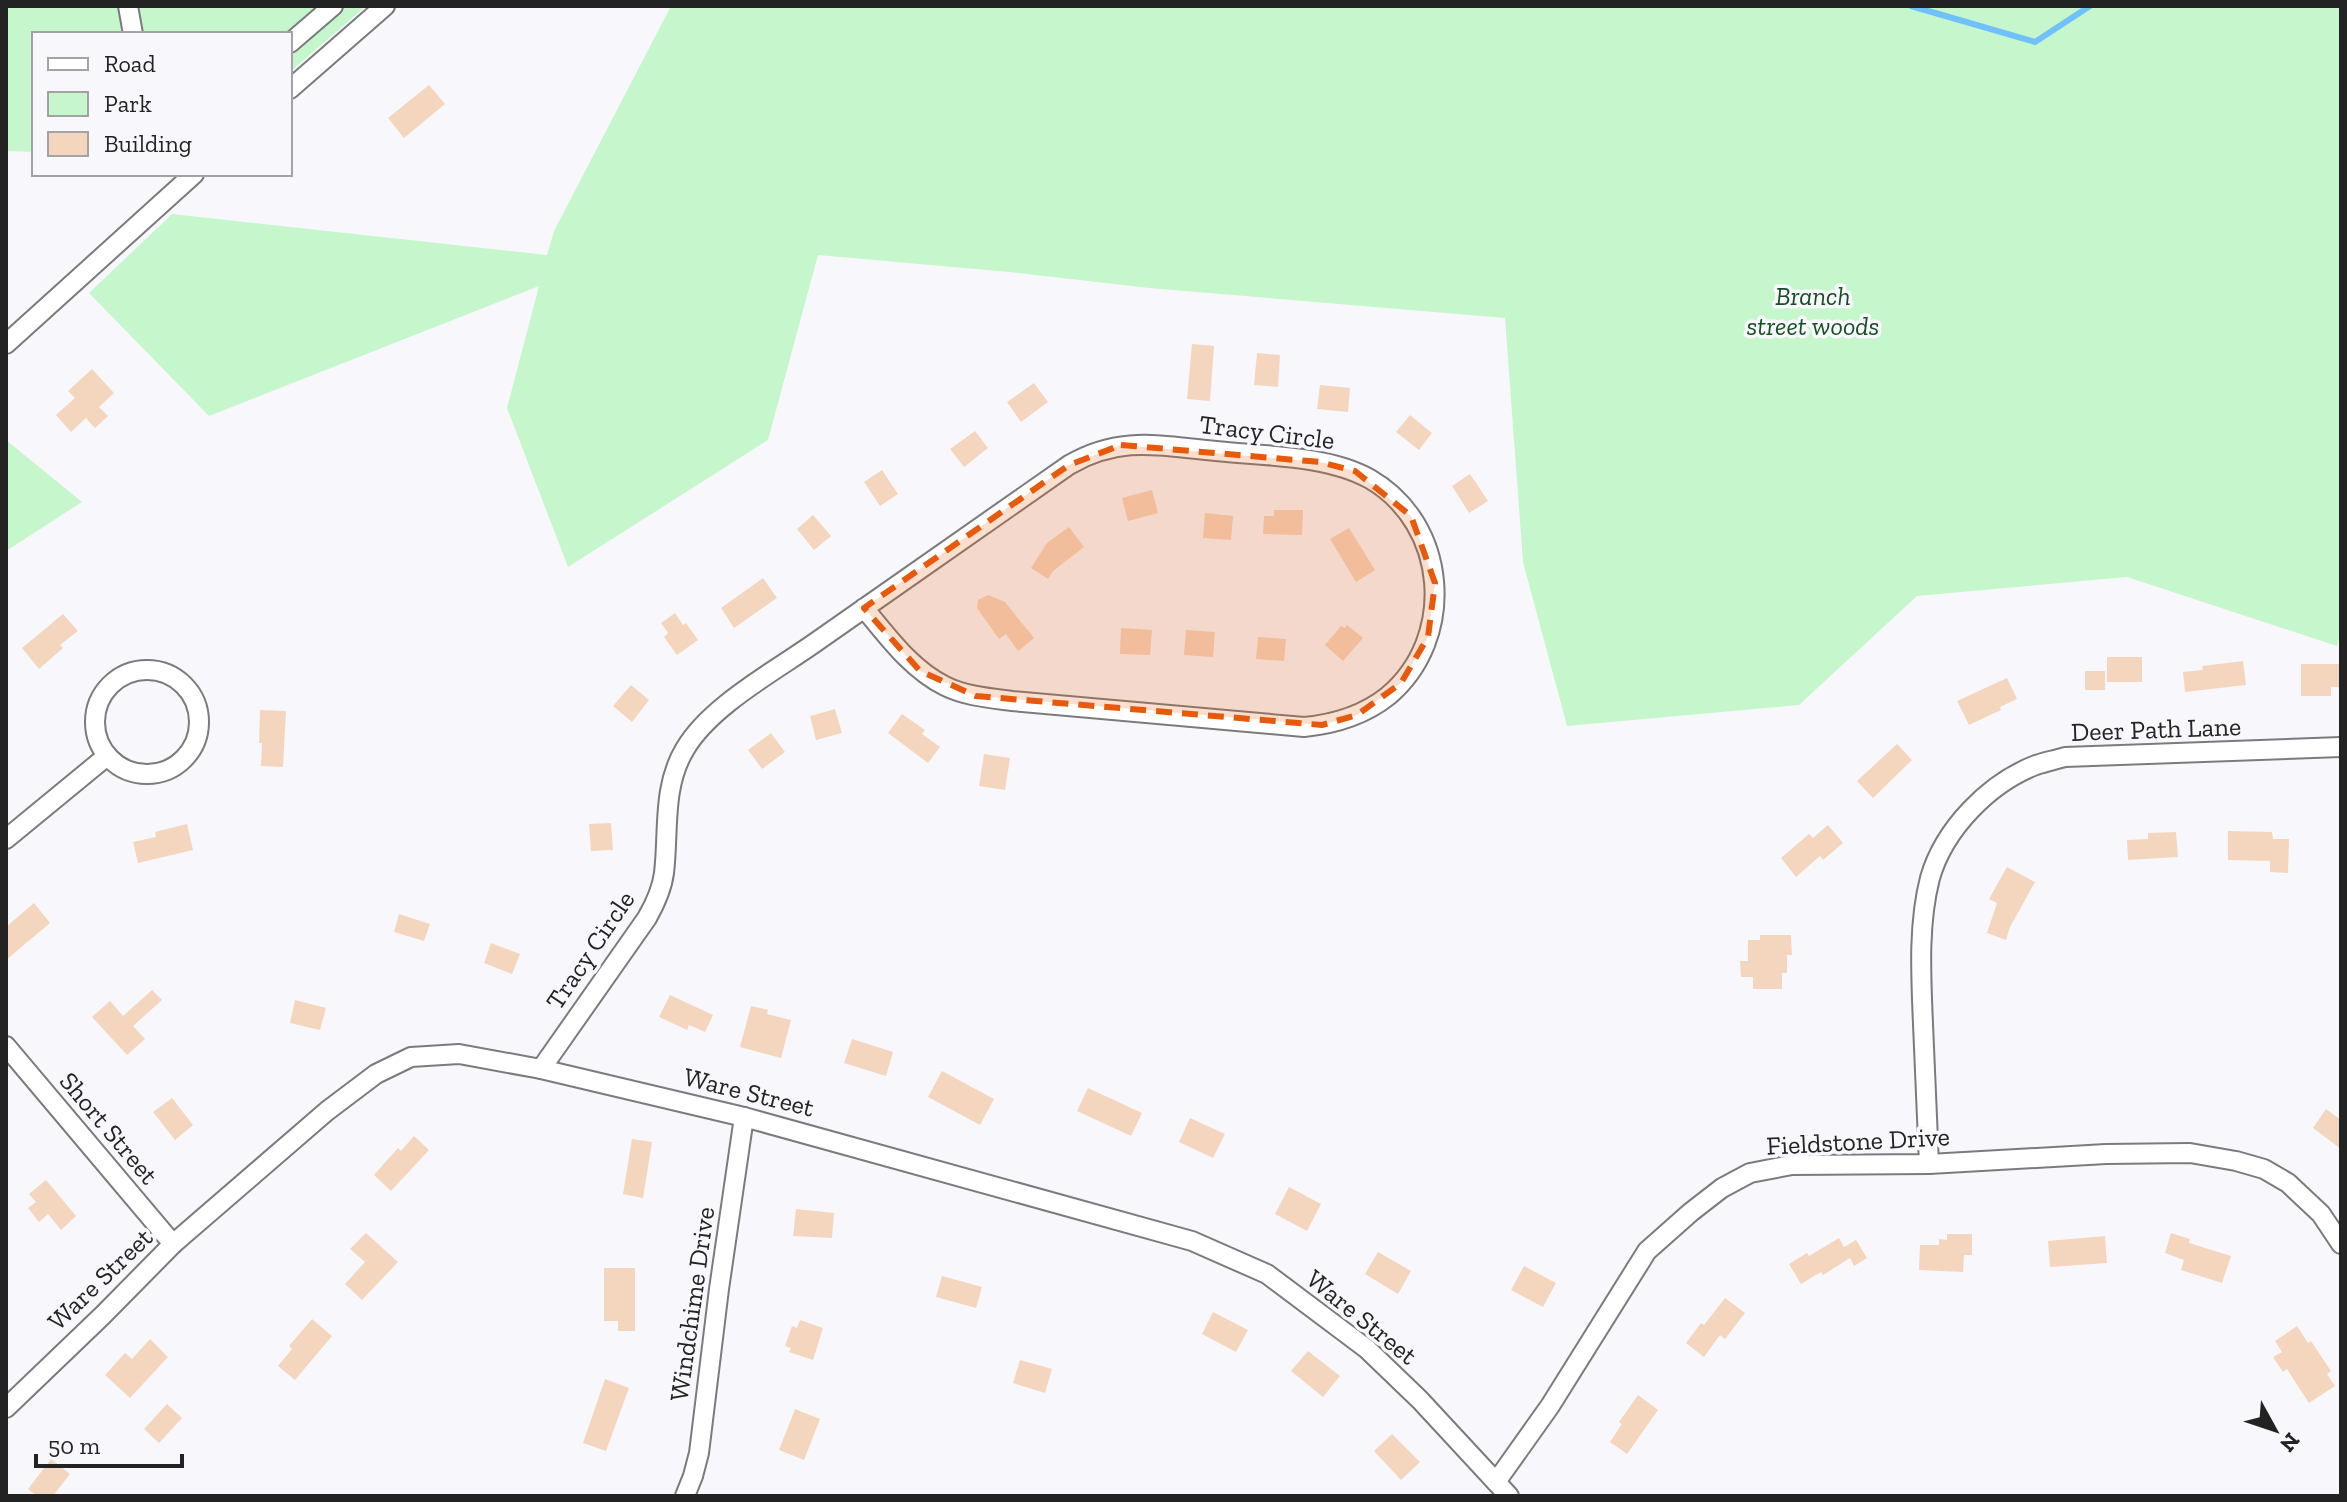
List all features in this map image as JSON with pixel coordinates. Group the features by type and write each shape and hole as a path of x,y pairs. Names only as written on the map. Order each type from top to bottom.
{"street":[{"path":"128,6 133,32"},
{"path":"292,41 333,6"},
{"path":"292,87 385,6"},
{"path":"6,344 191,176"},
{"name":"Tracy Circle","path":"541,1069 654,904 664,874 670,787 683,751 694,735 724,706 864,608 1069,465 1087,454 1121,445 1155,445 1320,462 1355,471 1386,490 1411,516 1428,548 1435,583 1428,637 1401,683 1388,696 1357,715 1304,727 976,696 946,687 920,671 864,608"},
{"path":"137,671 156,671 172,677 186,688 195,702 199,718 198,734 192,749 181,762 167,771 143,774 120,767 107,756 98,741 95,723 98,705 107,689 137,671"},
{"name":"Deer Path Lane","path":"1929,1164 1922,994 1923,923 1931,877 1940,853 1987,794 2034,766 2065,757 2341,747"},
{"path":"6,839 107,756"},
{"name":"Short Street","path":"6,1046 173,1244"},
{"name":"Ware Street","path":"6,1408 173,1244 335,1104 376,1074 411,1057 459,1054 541,1069 744,1117 1192,1241 1267,1274 1367,1349 1420,1400 1502,1489"},
{"name":"Windchime Drive","path":"685,1496 699,1453 744,1117"},
{"name":"Fieldstone Drive","path":"1502,1489 1647,1251 1722,1188 1750,1173 1792,1165 1929,1164 2106,1154 2190,1153 2264,1169 2288,1183 2321,1214 2341,1244"}],"highlighted area":[{"path":"1121,445 1320,462 1355,471 1411,516 1435,583 1428,637 1401,683 1357,715 1322,725 976,696 920,671 864,608 1069,465"}],"green space":[{"path":"6,6 119,6 124,32 32,32 32,152 6,151"},
{"path":"137,6 321,6 291,32 141,32"},
{"path":"342,6 366,6 292,70 292,50"},
{"name":"Branch street woods","path":"671,6 2341,6 2341,629 2337,646 2127,577 1917,596 1799,705 1567,726 1523,562 1505,318 1149,288 818,255 768,440 568,567 507,408 539,286 209,416 89,293 172,214 547,255 554,231"},
{"path":"6,440 82,502 6,551"}],"building":[{"path":"429,85 445,104 404,138 388,118"},
{"path":"1192,344 1214,346 1210,401 1187,399"},
{"path":"1257,353 1280,355 1278,387 1254,385"},
{"path":"92,369 114,393 99,407 108,416 95,428 86,418 71,432 56,415 75,398 68,391"},
{"path":"1034,383 1048,402 1021,422 1007,402"},
{"path":"1320,385 1350,388 1348,412 1317,409"},
{"path":"1410,415 1432,433 1419,450 1396,432"},
{"path":"975,431 988,448 964,467 950,449"},
{"path":"882,470 898,494 880,506 864,482"},
{"path":"1470,474 1488,501 1469,513 1452,486"},
{"path":"1152,490 1158,513 1128,521 1122,498"},
{"path":"1274,510 1303,510 1302,535 1263,534 1264,516 1274,516"},
{"path":"1205,513 1233,516 1231,540 1203,538"},
{"path":"813,515 831,536 814,550 797,529"},
{"path":"1069,527 1084,547 1053,571 1048,579 1031,568 1047,543"},
{"path":"1349,528 1375,570 1356,582 1330,539"},
{"path":"763,578 777,598 734,628 721,608"},
{"path":"988,595 1005,602 1034,638 1018,651 1006,634 999,639 977,608 978,600"},
{"path":"675,613 698,640 677,655 664,637 668,633 661,623"},
{"path":"63,614 78,631 60,645 63,648 39,669 22,648"},
{"path":"1347,625 1363,638 1343,661 1325,645 1341,626 1345,628"},
{"path":"1121,628 1152,630 1150,655 1120,654"},
{"path":"1186,630 1215,632 1213,657 1184,655"},
{"path":"1258,637 1286,639 1284,661 1256,659"},
{"path":"2107,657 2142,657 2142,682 2107,682"},
{"path":"2243,661 2246,685 2185,692 2183,672 2203,670 2202,666"},
{"path":"2301,664 2341,664 2341,687 2331,687 2331,696 2301,696"},
{"path":"2085,671 2105,671 2105,690 2085,690"},
{"path":"2007,678 2017,699 1969,725 1957,701"},
{"path":"631,685 649,700 632,722 613,706"},
{"path":"835,709 842,733 816,740 810,716"},
{"path":"260,710 286,711 283,767 261,766"},
{"path":"902,714 925,730 922,734 940,747 928,763 888,733"},
{"path":"771,733 785,752 762,769 748,750"},
{"path":"1897,744 1912,760 1873,798 1857,781"},
{"path":"984,754 1010,758 1005,790 979,786"},
{"path":"611,823 613,850 591,851 589,824"},
{"path":"187,824 193,850 138,863 133,842 156,837 155,832"},
{"path":"1828,825 1843,843 1823,860 1820,856 1796,877 1781,858 1809,834 1813,838"},
{"path":"2228,831 2272,832 2273,839 2289,839 2288,873 2270,872 2270,861 2228,860"},
{"path":"2176,832 2178,857 2128,860 2127,840 2148,839 2148,833"},
{"path":"2007,867 2035,882 2006,940 1987,933 1997,903 1989,899"},
{"path":"34,903 50,923 6,960 6,927"},
{"path":"399,914 430,924 424,941 394,932"},
{"path":"1760,935 1791,935 1792,955 1787,955 1787,973 1782,973 1782,989 1753,989 1753,977 1741,977 1740,961 1748,961 1748,940 1760,940"},
{"path":"491,943 520,954 512,974 484,963"},
{"path":"152,990 162,1000 133,1026 145,1039 127,1055 92,1017 110,1001 123,1016"},
{"path":"670,995 713,1015 705,1032 689,1025 687,1030 659,1017"},
{"path":"295,1000 326,1008 320,1030 290,1023"},
{"path":"751,1006 791,1020 781,1058 740,1047"},
{"path":"852,1039 893,1052 886,1076 844,1063"},
{"path":"942,1071 994,1099 980,1125 928,1097"},
{"path":"1088,1088 1142,1113 1131,1136 1077,1111"},
{"path":"172,1098 193,1125 175,1140 153,1112"},
{"path":"2326,1109 2341,1120 2341,1149 2313,1128"},
{"path":"1190,1118 1225,1134 1213,1158 1179,1142"},
{"path":"414,1136 429,1150 391,1191 374,1175 398,1148 401,1151"},
{"path":"632,1139 652,1142 643,1198 623,1194"},
{"path":"46,1180 76,1216 61,1230 48,1214 39,1222 28,1208 36,1202 29,1194"},
{"path":"1289,1187 1321,1204 1307,1231 1275,1214"},
{"path":"796,1209 834,1213 832,1238 793,1236"},
{"path":"366,1233 398,1262 362,1300 345,1284 365,1262 350,1249"},
{"path":"2171,1233 2190,1239 2189,1243 2231,1256 2222,1283 2181,1270 2184,1260 2165,1253"},
{"path":"1947,1234 1972,1234 1972,1255 1964,1255 1963,1272 1919,1270 1920,1245 1939,1245 1939,1239 1947,1240"},
{"path":"2105,1236 2107,1263 2050,1267 2048,1241"},
{"path":"1839,1238 1844,1247 1856,1240 1867,1258 1854,1266 1850,1258 1801,1284 1789,1264"},
{"path":"1378,1252 1411,1271 1398,1294 1365,1274"},
{"path":"1524,1266 1556,1283 1543,1307 1511,1290"},
{"path":"604,1268 635,1268 635,1331 618,1331 618,1321 604,1321"},
{"path":"942,1276 982,1287 976,1308 936,1297"},
{"path":"1725,1298 1745,1313 1725,1339 1720,1335 1704,1357 1686,1343"},
{"path":"1213,1312 1248,1330 1236,1352 1202,1334"},
{"path":"312,1319 332,1336 295,1380 278,1366 292,1349 289,1346"},
{"path":"800,1320 823,1328 813,1360 789,1352 791,1348 785,1346 792,1326 797,1328"},
{"path":"2297,1326 2331,1371 2327,1374 2335,1386 2309,1403 2287,1369 2283,1372 2273,1357 2282,1352 2275,1341"},
{"path":"150,1339 168,1357 130,1398 105,1375 125,1353 132,1359"},
{"path":"1308,1351 1340,1376 1323,1397 1291,1371"},
{"path":"1020,1360 1052,1369 1045,1393 1013,1383"},
{"path":"605,1379 629,1388 606,1451 583,1443"},
{"path":"1638,1395 1658,1410 1627,1454 1610,1442 1622,1424 1619,1422"},
{"path":"167,1404 182,1418 159,1443 144,1429"},
{"path":"795,1409 820,1419 804,1460 779,1450"},
{"path":"1392,1434 1420,1462 1401,1480 1374,1451"},
{"path":"51,1459 70,1474 53,1496 37,1496 28,1489"}],"waterway":[{"path":"1911,6 2035,42 2090,6"}]}
